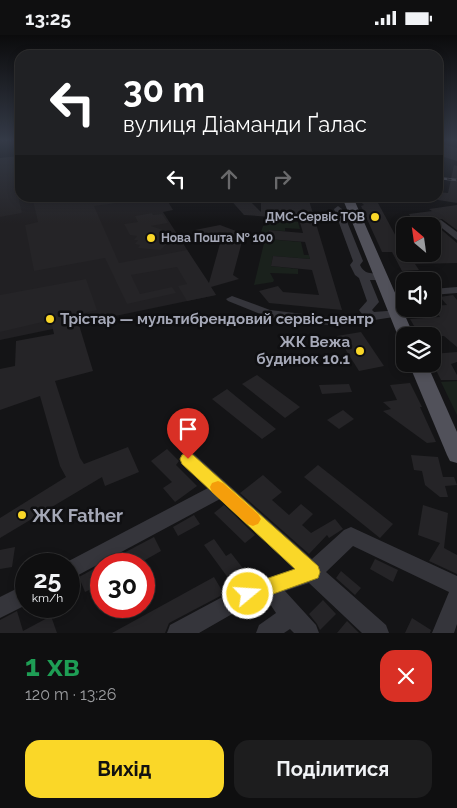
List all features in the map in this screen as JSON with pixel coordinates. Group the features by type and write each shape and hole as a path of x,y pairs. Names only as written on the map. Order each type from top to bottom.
{"main road":[{"path":"349,202 396,313"},
{"path":"421,372 457,455"}],"street":[{"path":"338,209 358,261 355,265 358,273 366,276 380,277"},
{"path":"442,223 457,237"},
{"path":"366,276 364,279 373,302 365,310 371,316"},
{"path":"441,291 457,290"},
{"path":"389,296 396,295"},
{"path":"232,299 268,313 336,322 396,313"},
{"path":"188,459 378,633"},
{"path":"80,565 220,490"},
{"path":"178,633 248,594 312,572 351,535 457,586"},
{"path":"271,586 280,602 308,633"},
{"path":"443,633 457,597"},
{"path":"0,608 15,600"},
{"path":"267,633 291,615"}],"shaded area":[{"path":"0,168 15,168 15,202 168,202 173,210 163,212 216,295 0,340"},
{"path":"283,221 298,222 300,229 285,228 285,231 269,230 267,239 301,242 304,255 309,255 310,259 273,256 271,266 298,269 298,274 270,273 274,280 273,282 254,285 264,243 259,238 263,226"},
{"path":"457,381 457,415 441,382"}],"building":[{"path":"0,168 15,168 15,202 19,202 22,213 0,217"},
{"path":"453,168 457,168 457,203 443,201 443,192 448,193"},
{"path":"33,202 125,202 94,206 119,263 187,250 209,283 221,240 195,230 220,225 244,234 233,275 239,279 211,287 216,295 187,301 178,286 187,284 177,267 131,275 140,294 172,287 176,293 127,304 105,258 34,271 25,225 38,222"},
{"path":"232,202 251,202 261,212 261,202 310,202 342,310 269,303 259,291 278,286 283,292 319,295 312,270 271,266 273,256 310,259 305,242 267,239 269,230 303,233 299,219 244,215"},
{"path":"362,203 378,203 396,236 396,260 392,252 382,252 361,206 364,205"},
{"path":"457,205 457,230 441,217 410,217 409,214"},
{"path":"152,213 153,215 162,214 168,223 151,226 163,230 161,232 165,233 162,235 168,243 160,250 138,248 140,245 135,244 138,240 134,240 137,236 130,235 124,224 138,222 135,216"},
{"path":"441,229 457,243 457,263 415,264 419,270 402,271 398,263 441,263"},
{"path":"86,279 97,310 76,315 93,371 55,381 80,458 84,464 128,447 139,472 105,486 102,477 0,538 0,518 66,477 60,466 40,396 0,410 0,369 15,366 16,341 54,334 51,320 0,332 0,295"},
{"path":"453,295 457,300 457,347 444,336 441,336 441,327 415,327 410,319 441,317 441,305 447,305 441,297"},
{"name":"ЖК Вежа будинок 10.1","path":"361,332 384,366 359,371 337,336"},
{"path":"457,352 457,362 451,364 457,375 457,380 441,380 437,372 441,372 441,353"},
{"path":"257,375 300,407 285,418 242,384"},
{"path":"410,383 436,442 427,443 383,411 391,409 383,402 397,400 390,385"},
{"path":"349,384 352,392 322,394 319,385"},
{"path":"227,389 276,429 262,439 212,399"},
{"path":"343,410 354,419 339,429 327,420"},
{"path":"167,449 179,461 176,465 197,486 175,502 163,488 172,482 151,461"},
{"path":"411,455 438,457 443,477 454,477 457,485 445,486 448,497 440,497 425,485 422,471 414,470"},
{"path":"318,465 393,524 380,538 304,477"},
{"path":"263,475 282,492 272,500 289,515 301,504 313,514 302,525 311,533 335,519 343,529 329,538 327,535 309,554 240,493"},
{"path":"224,505 255,535 245,543 214,513"},
{"path":"423,505 448,513 444,548 457,555 457,574 429,561 440,543 418,535"},
{"path":"194,515 200,524 178,536 173,527"},
{"path":"154,537 161,551 155,554 124,553"},
{"path":"214,539 226,556 231,553 249,576 234,586 204,545"},
{"path":"15,547 12,567 0,569 0,550"},
{"path":"375,559 398,570 393,582 370,569"},
{"path":"90,571 90,590 85,592 80,576"},
{"path":"341,571 361,588 355,595 336,578"},
{"path":"214,577 224,594 169,623 165,633 112,633 139,618 155,618 155,609"},
{"path":"323,600 336,614 320,630 309,614"},
{"path":"15,612 15,618 19,618 23,631 47,618 52,618 57,633 0,633 0,620"},
{"path":"412,618 431,630 430,633 405,633"},
{"path":"347,621 359,633 337,633"}],"railway":[{"path":"443,179 457,180"}],"slow traffic":[{"path":"218,487 253,519"}],"place":[{"name":"ДМС-Сервіс ТОВ","path":"375,217"},
{"name":"Нова Пошта № 100","path":"151,238"},
{"name":"Трістар — мультибрендовий сервіс-центр","path":"50,319"},
{"name":"ЖК Вежа будинок 10.1","path":"360,351"},
{"name":"ЖК Father","path":"22,515"}],"route":[{"path":"188,459 312,572 248,594"}]}
